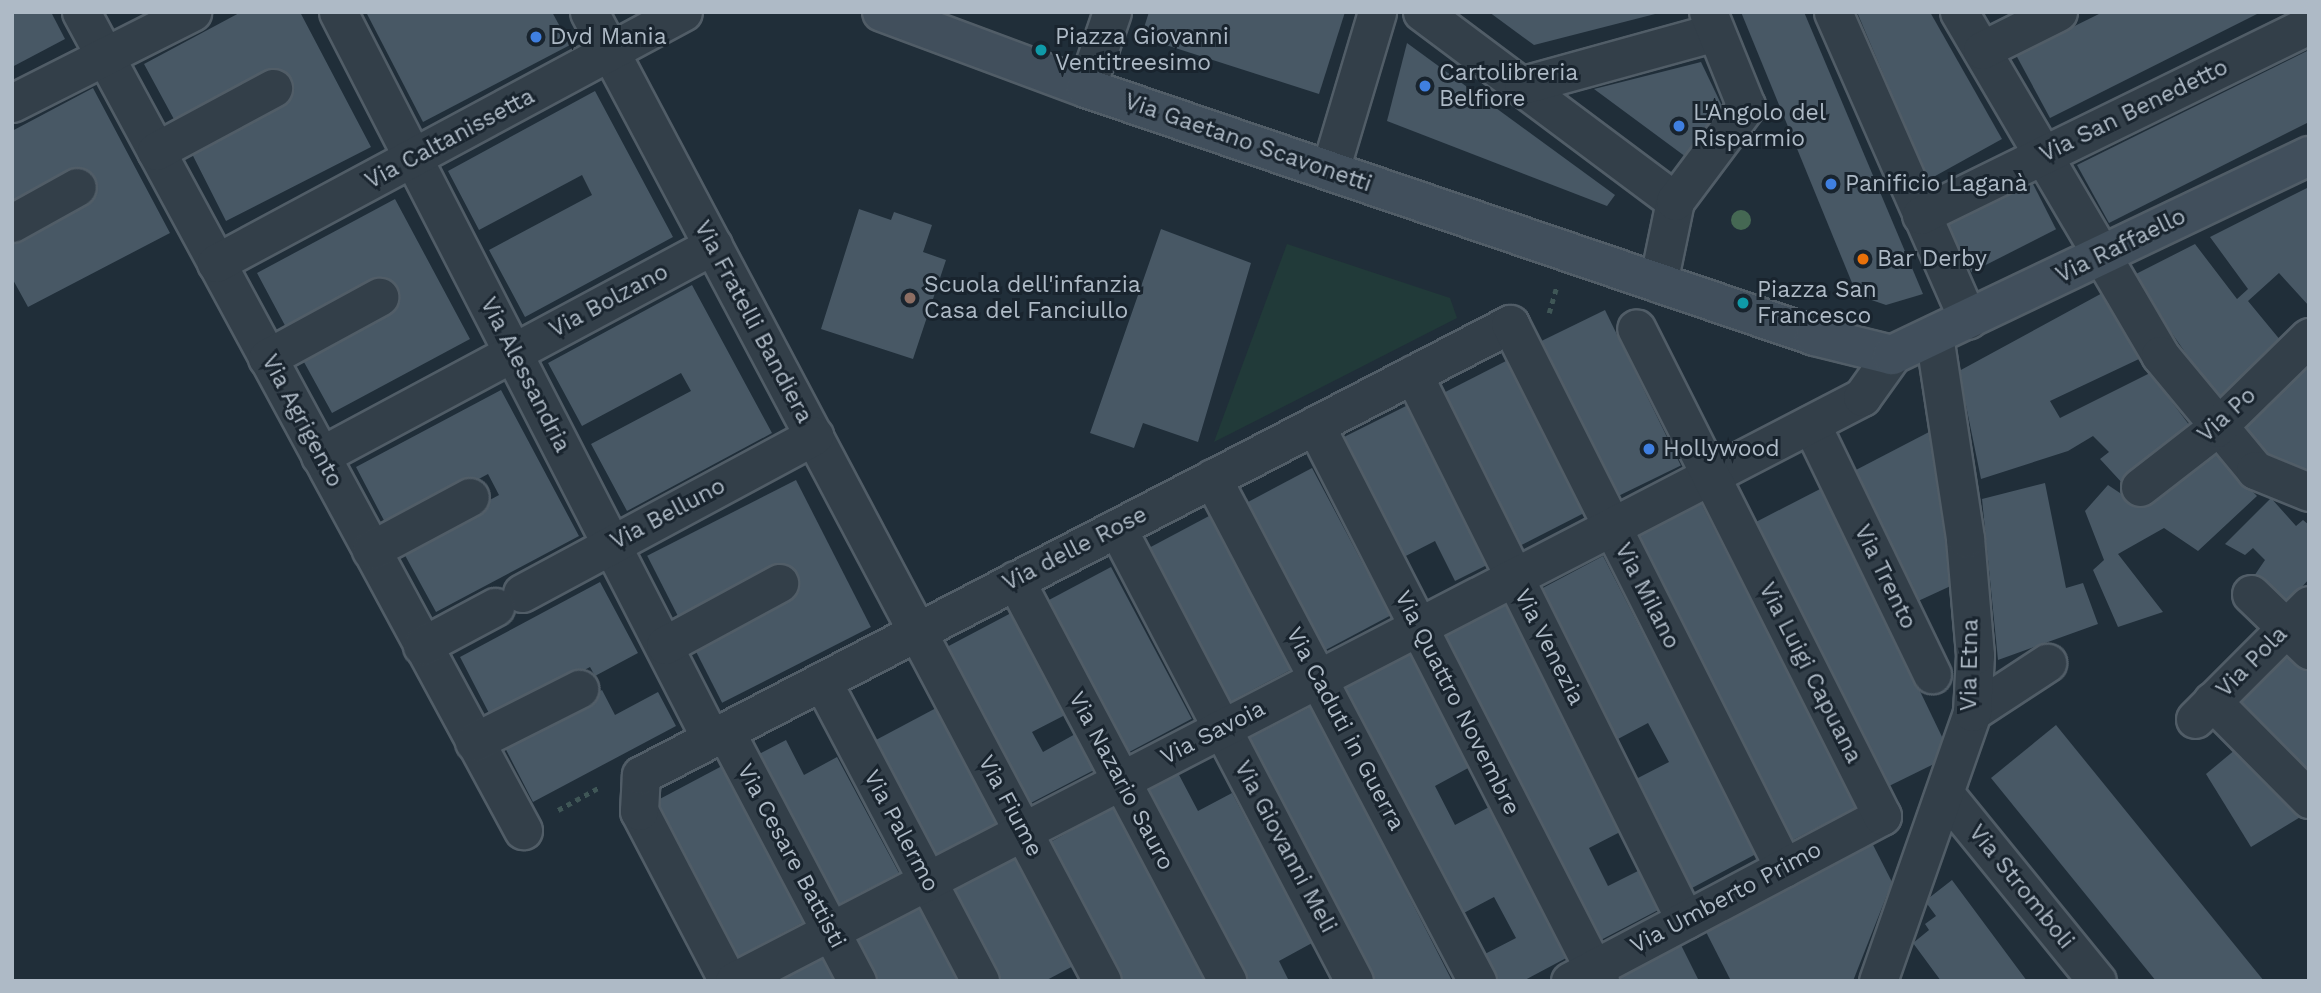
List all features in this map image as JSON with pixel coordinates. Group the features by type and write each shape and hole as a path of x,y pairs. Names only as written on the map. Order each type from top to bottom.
{"main road":[{"name":"Via Gaetano Scavonetti","path":"881,12 1086,88 1658,283 1845,346 1892,355"},
{"name":"Via Raffaello","path":"1892,355 2309,156"}],"street":[{"name":"Via Agrigento","path":"81,12 523,830"},
{"path":"12,103 191,12"},
{"name":"Via Alessandria","path":"338,12 612,544 718,735"},
{"name":"Via Fratelli Bandiera","path":"589,12 917,631"},
{"name":"Via Caltanissetta","path":"216,263 612,54 683,12"},
{"path":"1086,88 1112,12"},
{"path":"1330,170 1377,12"},
{"path":"1422,12 1523,85 1669,197"},
{"name":"Via Etna","path":"1833,12 1921,215 1951,328 1975,655 1972,712 1878,981"},
{"path":"1959,12 2160,355 2216,428 2255,470 2308,492"},
{"path":"1982,50 2058,12"},
{"path":"1523,85 1711,22 1746,106 1669,197 1658,283"},
{"name":"Via San Benedetto","path":"1921,215 2309,25"},
{"path":"156,151 273,88"},
{"path":"12,222 77,187"},
{"name":"Via Bolzano","path":"320,456 713,245"},
{"path":"267,358 379,297"},
{"name":"Via delle Rose","path":"728,981 639,811 641,775 1510,324"},
{"name":"Via Milano","path":"1510,324 1784,868"},
{"name":"Via Luigi Capuana","path":"1636,328 1701,480 1738,531 1882,816"},
{"name":"Via Po","path":"2140,487 2216,428 2309,337"},
{"name":"Via Savoia","path":"734,981 1862,397 1892,355"},
{"name":"Via Venezia","path":"1413,374 1685,920"},
{"name":"Via Trento","path":"1811,424 1932,674"},
{"name":"Via Quattro Novembre","path":"1315,425 1418,627 1588,977"},
{"name":"Via Belluno","path":"422,646 814,436"},
{"name":"Via Caduti in Guerra","path":"1212,478 1477,981"},
{"path":"371,550 470,497"},
{"name":"Via Giovanni Meli","path":"1117,528 1354,981"},
{"name":"Via Nazario Sauro","path":"1015,580 1227,981"},
{"path":"666,645 779,583"},
{"path":"2250,594 2301,628"},
{"name":"Via Pola","path":"2301,628 2204,710 2309,799"},
{"name":"Via Fiume","path":"917,631 1102,981"},
{"path":"1972,712 2048,663"},
{"name":"Via Palermo","path":"822,681 980,981"},
{"path":"474,742 579,689"},
{"name":"Via Cesare Battisti","path":"718,735 857,981"},
{"name":"Via Stromboli","path":"1945,794 2097,981"},
{"name":"Via Umberto Primo","path":"1588,977 1685,920 1882,816"}],"path":[{"path":"1546,326 1559,277"},
{"path":"523,830 600,787"}],"green space":[{"path":"1287,244 1450,298 1457,318 1214,442"}],"building":[{"path":"12,12 51,12 65,39 12,67"},
{"path":"241,12 300,12 371,147 226,221 188,146 291,92 279,72 176,123 144,64"},
{"path":"366,12 552,12 570,45 423,122"},
{"path":"1149,12 1345,12 1319,94 1141,37"},
{"path":"1489,12 1659,12 1659,13 1534,45"},
{"path":"1741,12 1804,12 1923,294 1886,305 1857,295"},
{"path":"1857,12 1930,12 2002,139 1928,180"},
{"path":"2103,12 2261,12 2050,118 2016,55"},
{"path":"1407,43 1615,195 1607,206 1387,121"},
{"path":"2309,50 2309,122 2109,223 2077,165"},
{"path":"1701,62 1723,108 1686,157 1594,89"},
{"path":"93,88 170,233 28,307 12,278 12,233 95,189 85,170 12,209 12,131"},
{"path":"595,91 673,237 525,317 489,250 592,195 582,175 479,230 448,171"},
{"path":"2032,182 2056,229 1971,272 1947,225"},
{"path":"2309,187 2309,306 2279,273 2248,301 2281,341 2219,401 2132,276 2195,244 2237,299 2248,289 2210,237"},
{"path":"395,199 470,339 332,413 299,353 398,301 387,280 289,333 257,273"},
{"path":"859,209 891,220 894,212 932,225 923,252 946,260 913,359 821,329"},
{"path":"1161,229 1251,263 1198,442 1143,423 1134,448 1090,433"},
{"path":"692,285 772,433 627,511 591,444 691,391 681,373 582,426 548,363"},
{"path":"2106,291 2139,359 2050,401 2060,418 2150,373 2193,430 2124,485 2100,459 2109,452 2093,436 2068,451 1981,479 1959,371"},
{"path":"1605,310 1681,465 1612,499 1536,344"},
{"path":"1506,361 1584,513 1519,546 1442,394"},
{"path":"2309,363 2309,468 2305,472 2265,460 2234,425"},
{"path":"501,390 579,536 436,612 401,548 499,495 488,474 388,528 356,467"},
{"path":"1406,406 1487,565 1455,581 1435,541 1398,560 1338,440"},
{"path":"1929,432 1955,584 1916,602 1852,472"},
{"path":"2209,448 2257,496 2198,551 2164,528 2118,554 2163,612 2118,627 2093,570 2104,560 2085,511 2108,485 2135,503"},
{"path":"1312,468 1390,615 1325,650 1247,503"},
{"path":"796,480 871,627 722,703 647,556"},
{"path":"2045,483 2066,588 2083,583 2098,624 1998,660 1982,499"},
{"path":"1822,488 1945,743 1938,762 1885,788 1754,523"},
{"path":"2271,498 2296,526 2303,520 2309,525 2309,579 2283,608 2252,579 2265,560 2253,548 2245,555 2225,544"},
{"path":"1700,501 1856,808 1791,841 1635,534"},
{"path":"1209,516 1291,670 1225,704 1144,551"},
{"path":"1603,556 1756,854 1692,888 1636,779 1669,762 1648,723 1616,740 1539,590"},
{"path":"1111,567 1192,719 1126,754 1046,602"},
{"path":"600,582 638,653 595,676 590,667 492,719 460,657"},
{"path":"1507,602 1624,830 1589,848 1608,886 1644,868 1664,907 1597,942 1439,637"},
{"path":"1013,612 1067,714 1032,732 1043,752 1077,733 1096,769 1025,806 943,649"},
{"path":"2283,644 2309,669 2309,771 2232,700"},
{"path":"1410,654 1470,767 1435,786 1455,825 1491,806 1570,956 1523,981 1495,981 1481,956 1516,938 1494,897 1460,915 1341,690"},
{"path":"602,690 615,715 658,692 676,726 533,802 502,742"},
{"path":"1312,706 1452,981 1367,981 1244,741"},
{"path":"938,707 999,822 935,856 874,741"},
{"path":"2056,725 2264,981 2156,981 1991,778"},
{"path":"786,740 804,775 837,757 899,873 837,905 757,755"},
{"path":"2236,749 2302,816 2251,847 2206,774"},
{"path":"722,766 805,921 736,958 653,803"},
{"path":"1178,773 1198,811 1232,793 1312,943 1279,961 1289,981 1246,981 1145,791"},
{"path":"1113,807 1208,981 1122,981 1047,844"},
{"path":"1869,837 1892,882 1853,981 1731,981 1704,928"},
{"path":"1019,853 1077,964 1045,981 999,981 950,889"},
{"path":"1952,880 2027,981 1941,981 1913,943 1929,930 1925,924 1936,916 1925,901"},
{"path":"919,906 958,981 876,981 855,941"},
{"path":"1680,943 1699,981 1617,981 1615,977"},
{"path":"824,958 836,981 779,981"}],"place":[{"name":"Dvd Mania","path":"536,37"},
{"name":"Piazza Giovanni Ventitreesimo","path":"1041,50"},
{"name":"Cartolibreria Belfiore","path":"1425,86"},
{"name":"L'Angolo del Risparmio","path":"1679,126"},
{"name":"Panificio Laganà","path":"1831,184"},
{"name":"Bar Derby","path":"1863,259"},
{"name":"Scuola dell'infanzia Casa del Fanciullo","path":"910,298"},
{"name":"Piazza San Francesco","path":"1743,303"},
{"name":"Hollywood","path":"1649,449"}]}
